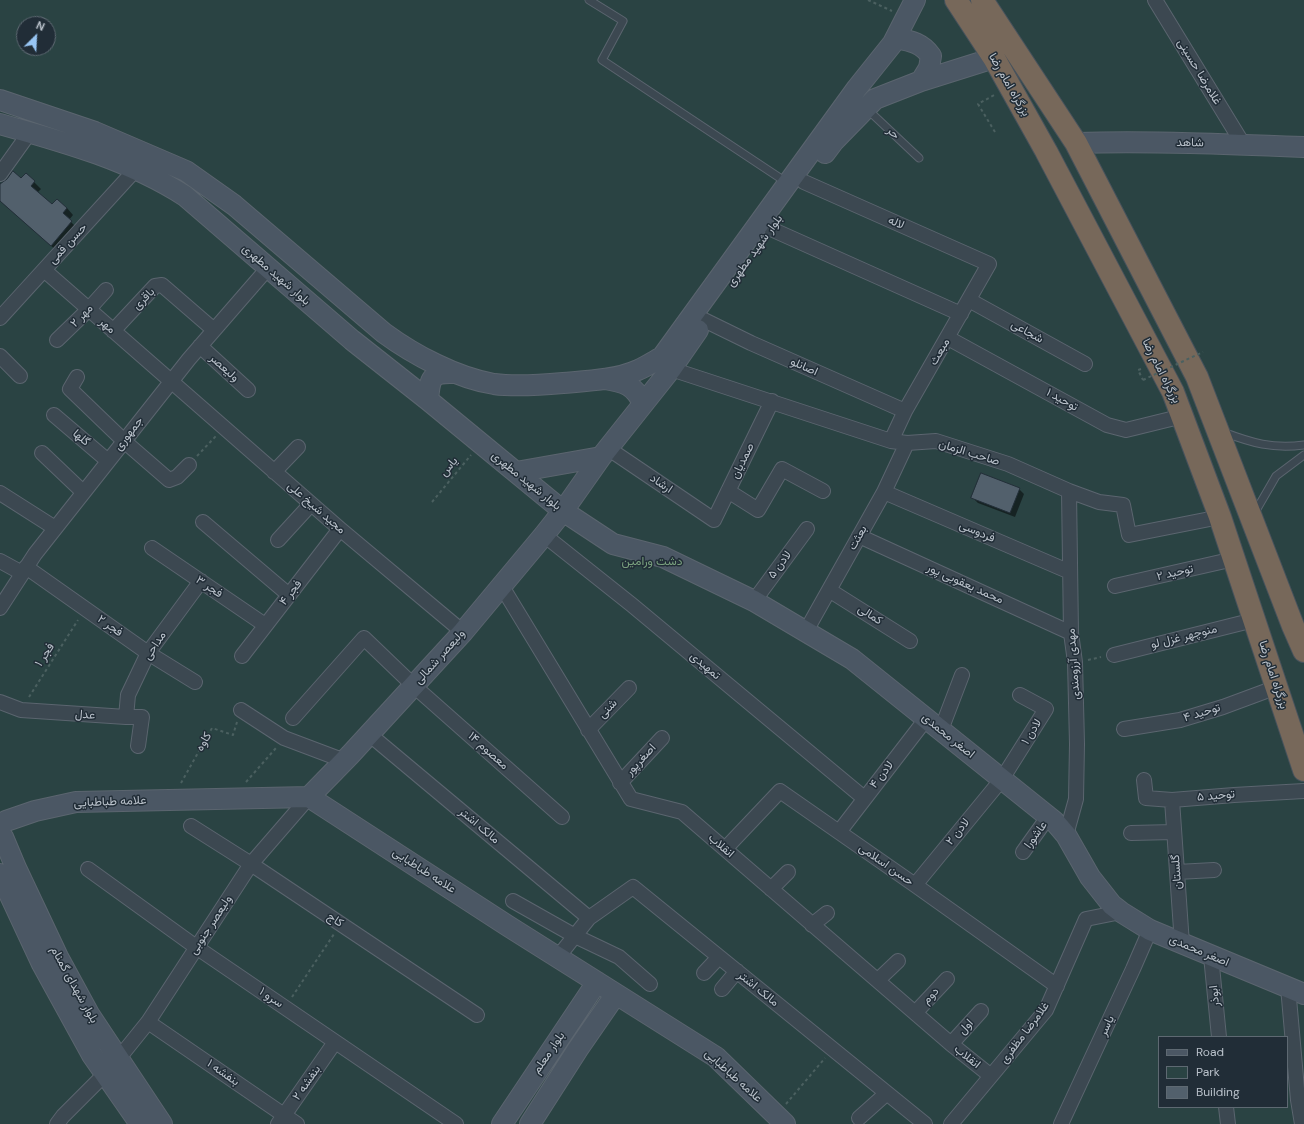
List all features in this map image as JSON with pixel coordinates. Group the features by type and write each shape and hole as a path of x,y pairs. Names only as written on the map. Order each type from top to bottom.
{"highway":[{"name":"بزرگراه امام رضا","path":"956,0 994,58 1046,151 1173,392 1220,517 1304,770"},
{"name":"بزرگراه امام رضا","path":"982,0 1076,143 1197,377 1251,519 1304,651"}],"street":[{"name":"بلوار شهید مطهری","path":"0,124 30,132 121,162 164,183 185,196 352,340 428,400 563,512 605,453 671,369 704,320 771,229 796,183 857,88 893,43 915,0"},
{"name":"غلامرضا حسینی","path":"1155,0 1243,144"},
{"path":"896,38 922,46 931,56 929,68 921,81"},
{"name":"بلوار شهید مطهری","path":"0,100 95,132 186,171 234,205 384,333 425,358 454,373 494,384 548,384 605,379 637,371 662,357 796,183 875,99 921,81 994,58"},
{"path":"0,174 30,132"},
{"name":"شاهد","path":"1076,143 1243,144 1304,148"},
{"name":"حسن قمی","path":"0,318 136,170"},
{"name":"لاله","path":"796,183 989,264"},
{"path":"771,229 961,314"},
{"name":"مبعث","path":"891,441 905,411 989,264"},
{"name":"جمهوری","path":"0,608 24,570 83,492 200,346 268,268"},
{"name":"مهر","path":"44,270 171,382"},
{"name":"باقری","path":"113,331 155,286 162,285 214,330"},
{"name":"مهر ۲","path":"57,340 106,290"},
{"name":"شجاعی","path":"969,300 1086,364"},
{"name":"اصانلو","path":"704,320 751,343 905,411"},
{"name":"توحید ۱","path":"948,338 1106,424 1126,430 1183,416"},
{"name":"ولیعصر","path":"200,346 248,390"},
{"path":"0,356 20,376"},
{"path":"404,381 414,384 420,383 425,378 427,373 425,358"},
{"name":"صاحب الزمان","path":"671,369 891,441 907,443 936,441 1008,464 1069,491 1099,502 1123,505 1129,535 1220,517"},
{"path":"428,400 430,382 433,377 441,373 454,373"},
{"path":"77,377 70,389 124,441 169,480 177,477 189,465"},
{"path":"605,379 618,381 633,389 639,394 643,404"},
{"name":"مجید شیخ علی","path":"171,382 340,529 463,632"},
{"name":"صمدیان","path":"714,520 772,401"},
{"name":"گلها","path":"54,415 108,461"},
{"name":"بعثت","path":"806,631 884,492 907,443"},
{"path":"274,472 298,447"},
{"path":"42,453 83,492"},
{"path":"516,472 605,453"},
{"name":"ارشاد","path":"605,453 714,520"},
{"path":"728,491 758,510 782,469 823,491"},
{"name":"مهدی آرزومندی","path":"1066,835 1076,799 1078,744 1075,662 1071,633 1069,491"},
{"name":"فردوسی","path":"884,492 1070,572"},
{"path":"0,493 55,528"},
{"path":"278,540 311,504"},
{"name":"ولیعصر شمالی","path":"309,796 345,761 463,632 563,512"},
{"name":"اصغر محمدی","path":"563,512 613,544 663,557 754,601 852,659 1048,817 1066,835 1090,877 1112,905 1121,912 1150,930 1296,991"},
{"path":"203,522 289,595"},
{"name":"فجر ۴","path":"242,656 340,529"},
{"name":"لادن ۵","path":"754,601 807,529"},
{"name":"تمهیدی","path":"544,535 632,605 864,798"},
{"name":"محمد یعقوبی پور","path":"859,536 1071,633"},
{"name":"فجر ۳","path":"152,548 265,625"},
{"name":"توحید ۲","path":"1115,586 1234,559"},
{"name":"فجر ۲","path":"0,561 24,570 86,609 148,653 195,682"},
{"name":"مداحی","path":"126,717 128,695 148,653 200,581"},
{"name":"انقلاب","path":"501,585 631,800 682,812 951,1044 991,1076"},
{"name":"کمالی","path":"829,590 910,641"},
{"name":"منوچهر غزل لو","path":"1114,655 1254,620"},
{"name":"۱۴ معصوم","path":"293,718 364,638 414,686 562,817"},
{"name":"لادن ۴","path":"839,832 864,798 934,725 962,675"},
{"name":"توحید ۴","path":"1124,729 1180,720 1223,707 1276,687"},
{"name":"شنی","path":"588,730 629,688"},
{"name":"لادن ۱","path":"1002,780 1046,710 1020,695"},
{"name":"عدل","path":"0,702 21,710 142,717 138,746"},
{"path":"241,710 284,738 345,761"},
{"name":"مالک اشتر","path":"369,734 589,918"},
{"name":"اصغرپور","path":"620,783 662,738"},
{"name":"لادن ۲","path":"915,885 1002,780"},
{"name":"توحید ۵","path":"1144,780 1146,798 1172,800 1304,791"},
{"name":"حسن اسلامی","path":"725,849 780,791 1057,986"},
{"name":"علامه طباطبایی","path":"2,828 35,811 76,802 309,796 716,1057 781,1120"},
{"name":"ولیعصر جنوبی","path":"119,1058 148,1022 251,864 309,796"},
{"name":"گلستان","path":"1172,800 1182,944"},
{"name":"عاشورا","path":"1023,852 1048,817"},
{"name":"کاج","path":"191,826 251,864 478,1015"},
{"name":"بلوار شهدای گمنام","path":"2,828 16,868 58,957 89,1014 162,1124"},
{"path":"1131,833 1174,832"},
{"name":"سرو ۱","path":"88,869 284,1008 456,1124"},
{"path":"1177,872 1214,870"},
{"path":"771,889 788,872"},
{"name":"بلوار شهدای گمنام","path":"0,874 42,964 92,1055 140,1124"},
{"name":"مالک اشتر","path":"558,957 589,918 633,888 925,1124"},
{"path":"513,901 575,936 619,957 650,984"},
{"name":"غلامرضا مظفری","path":"950,1124 1046,1010 1086,919 1121,912"},
{"path":"812,925 827,913"},
{"name":"یاسر","path":"1064,1123 1150,930"},
{"name":"ابوذر","path":"1211,956 1219,1036"},
{"path":"704,973 719,957"},
{"path":"878,980 898,961"},
{"path":"722,989 737,972"},
{"name":"دوم","path":"916,1013 947,979"},
{"name":"بلوار معلم","path":"502,1124 597,982"},
{"path":"1296,991 1298,1100 1302,1124"},
{"name":"بلوار معلم","path":"530,1124 578,1049 616,994"},
{"name":"اول","path":"951,1044 981,1011"},
{"name":"بنفشه ۱","path":"148,1022 281,1120 298,1124"},
{"name":"بنفشه ۲","path":"281,1120 335,1042"},
{"path":"57,1124 63,1116 105,1074"},
{"path":"859,1118 887,1092"},
{"path":"1226,1108 1228,1124"}],"lane":[{"path":"589,0 623,21 602,60 796,183"},
{"name":"حر","path":"866,108 920,158"},
{"path":"1217,430 1266,446 1304,445"},
{"path":"1251,519 1276,476 1304,455"}],"path":[{"path":"868,0 906,18"},
{"path":"994,132 978,104 1010,87"},
{"path":"1138,370 1143,380 1203,352"},
{"path":"189,465 223,428"},
{"name":"یاس","path":"432,502 480,444"},
{"name":"فجر ۱","path":"21,710 86,609"},
{"path":"1075,662 1114,655"},
{"name":"کاوه","path":"172,800 212,728 233,735 241,710"},
{"path":"231,799 284,738"},
{"path":"284,1008 340,924"},
{"path":"781,1120 833,1049"}],"green space":[{"name":"دشت ورامین","path":"0,0 1304,0 1304,1124 0,1124"}],"building":[{"path":"13,171 21,178 26,173 35,181 31,186 52,204 57,199 67,208 63,213 72,221 51,246 0,201 0,184 7,179"},
{"path":"981,473 1020,488 1010,513 971,498"}]}
